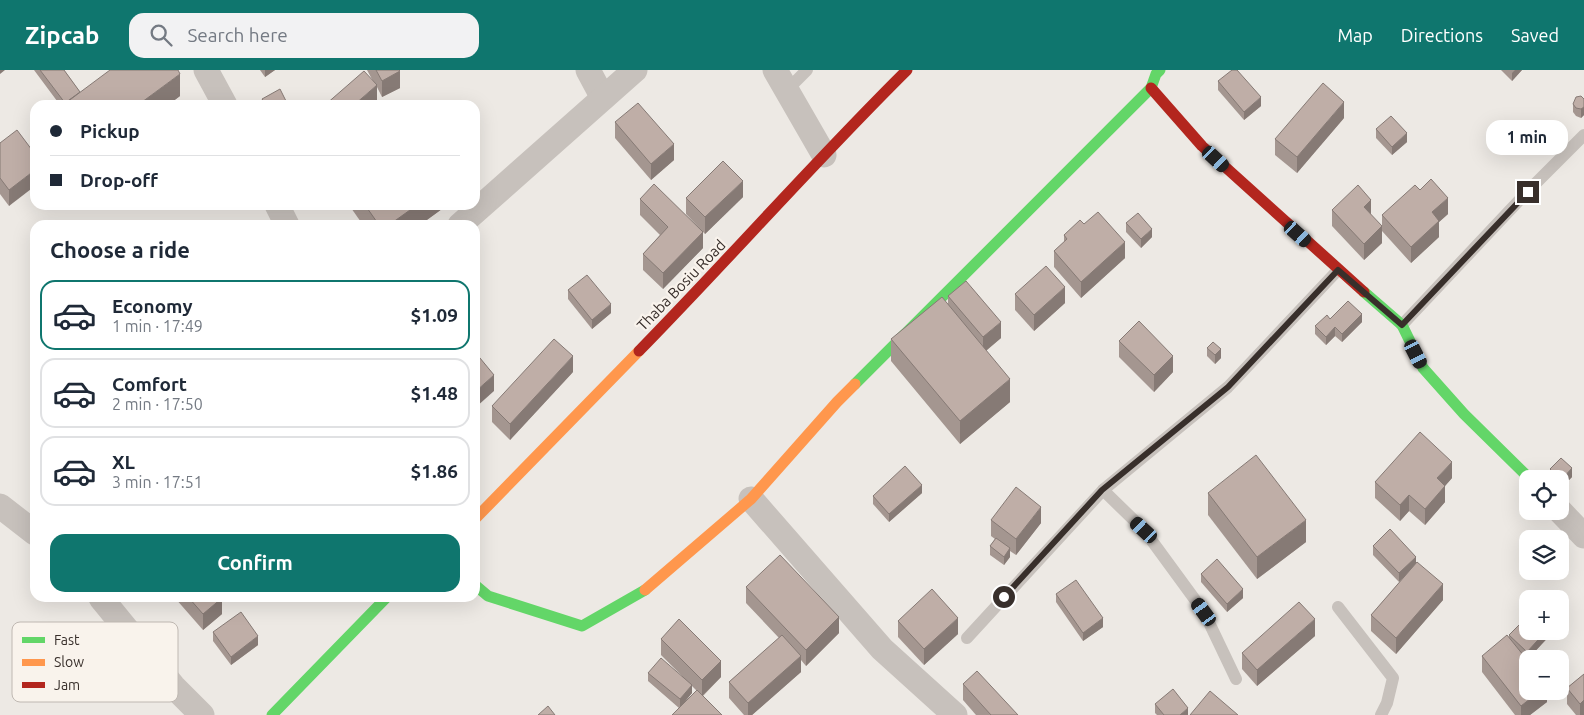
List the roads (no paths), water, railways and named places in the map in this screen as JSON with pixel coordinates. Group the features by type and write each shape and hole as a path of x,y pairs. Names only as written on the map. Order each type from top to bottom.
{"street":[{"path":"206,70 222,100"},
{"path":"588,70 603,98"},
{"path":"480,207 635,70"},
{"name":"Thaba Bosiu Road","path":"480,514 696,293 855,121 907,70"},
{"path":"480,589 488,596 582,626 642,592 751,499 837,402 1151,88 1156,74 1160,70"},
{"path":"781,80 824,155"},
{"path":"1151,88 1202,146 1338,270 1402,325 1423,368 1464,414 1521,470"},
{"path":"466,220 477,210"},
{"path":"751,499 882,649 944,711"},
{"path":"0,506 30,529"},
{"path":"1569,520 1584,536"},
{"path":"104,602 120,622"},
{"path":"272,715 382,602"},
{"path":"178,692 202,715"}],"lane":[{"path":"781,80 807,70"},
{"path":"1402,325 1584,135"},
{"path":"967,638 1102,490 1228,387 1338,270"},
{"path":"1102,490 1144,530 1204,612 1236,679"},
{"path":"1338,608 1393,678 1381,715"}]}
